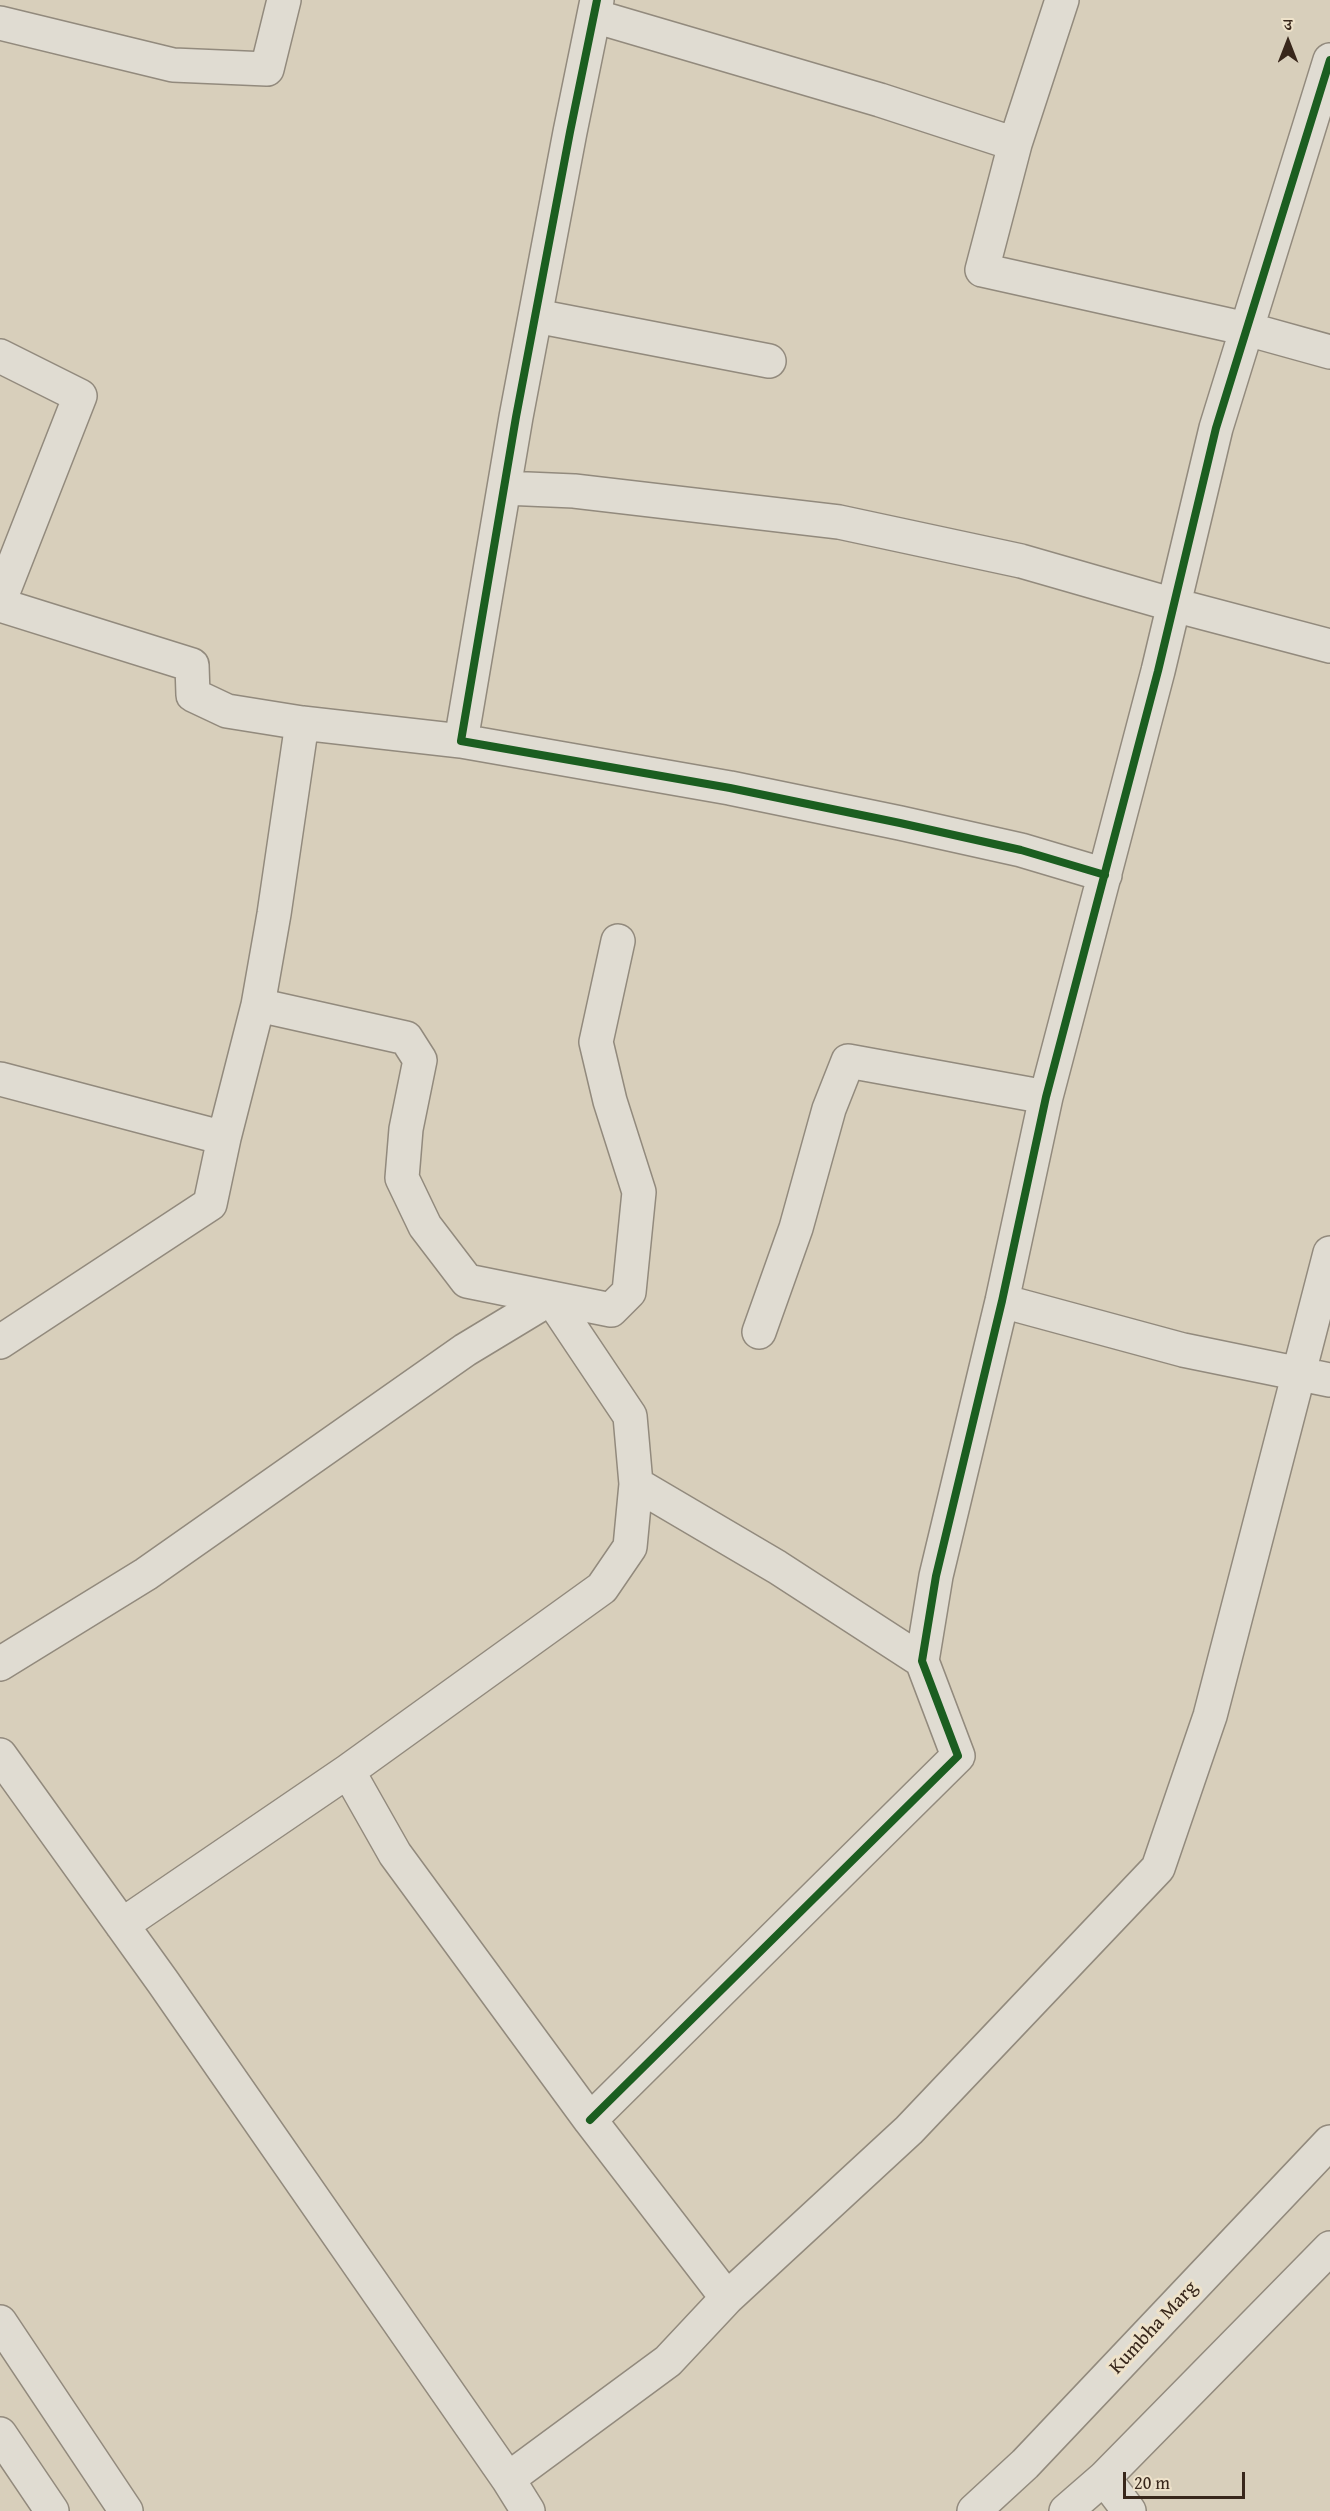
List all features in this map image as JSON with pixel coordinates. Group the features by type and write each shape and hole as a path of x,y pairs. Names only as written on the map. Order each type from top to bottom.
{"street":[{"path":"0,23 173,65 267,69 284,0"},
{"path":"1062,0 1015,144 982,270 1247,329 1330,352"},
{"path":"461,741 504,488 570,132 596,8 1015,144"},
{"path":"590,2120 958,1756 922,1661 936,1576 1002,1301 1046,1096 1174,605 1216,428 1328,75"},
{"path":"536,316 769,361"},
{"path":"0,356 80,396 0,600"},
{"path":"504,488 574,491 839,522 1021,561 1174,605 1330,646"},
{"path":"0,605 192,665 193,695 227,711 302,723 461,741 730,788 1021,850 1105,875"},
{"path":"0,1342 210,1204 224,1138 258,1005 302,723"},
{"path":"258,1005 406,1038 420,1060 406,1129 402,1178 425,1226 467,1281 611,1310 629,1292 639,1192 610,1101 596,1042 618,941"},
{"path":"759,1332 796,1228 829,1109 848,1061 1046,1096"},
{"path":"0,1079 224,1138"},
{"path":"508,2479 668,2361 727,2298 909,2130 1158,1868 1210,1716 1330,1253"},
{"path":"122,1925 348,1771 602,1588 630,1547 636,1484 630,1416 551,1298"},
{"path":"0,1664 146,1574 465,1350 551,1298"},
{"path":"1002,1301 1183,1350 1330,1380"},
{"path":"636,1484 777,1567 922,1661"},
{"path":"0,1755 122,1925 528,2511"},
{"path":"348,1771 395,1854 590,2120 727,2298"},
{"name":"Kumbha Marg","path":"974,2511 1025,2464 1330,2142"},
{"path":"1066,2511 1104,2478 1330,2248"},
{"path":"0,2322 126,2511"},
{"path":"6,2455 52,2511"},
{"path":"1104,2478 1129,2511"}],"cycle path":[{"path":"597,0 516,417 461,741 730,788 900,823 1021,850 1105,875"},
{"path":"590,2120 958,1756 922,1661 936,1576 1002,1301 1046,1097 1158,671 1216,428 1330,60"}]}
